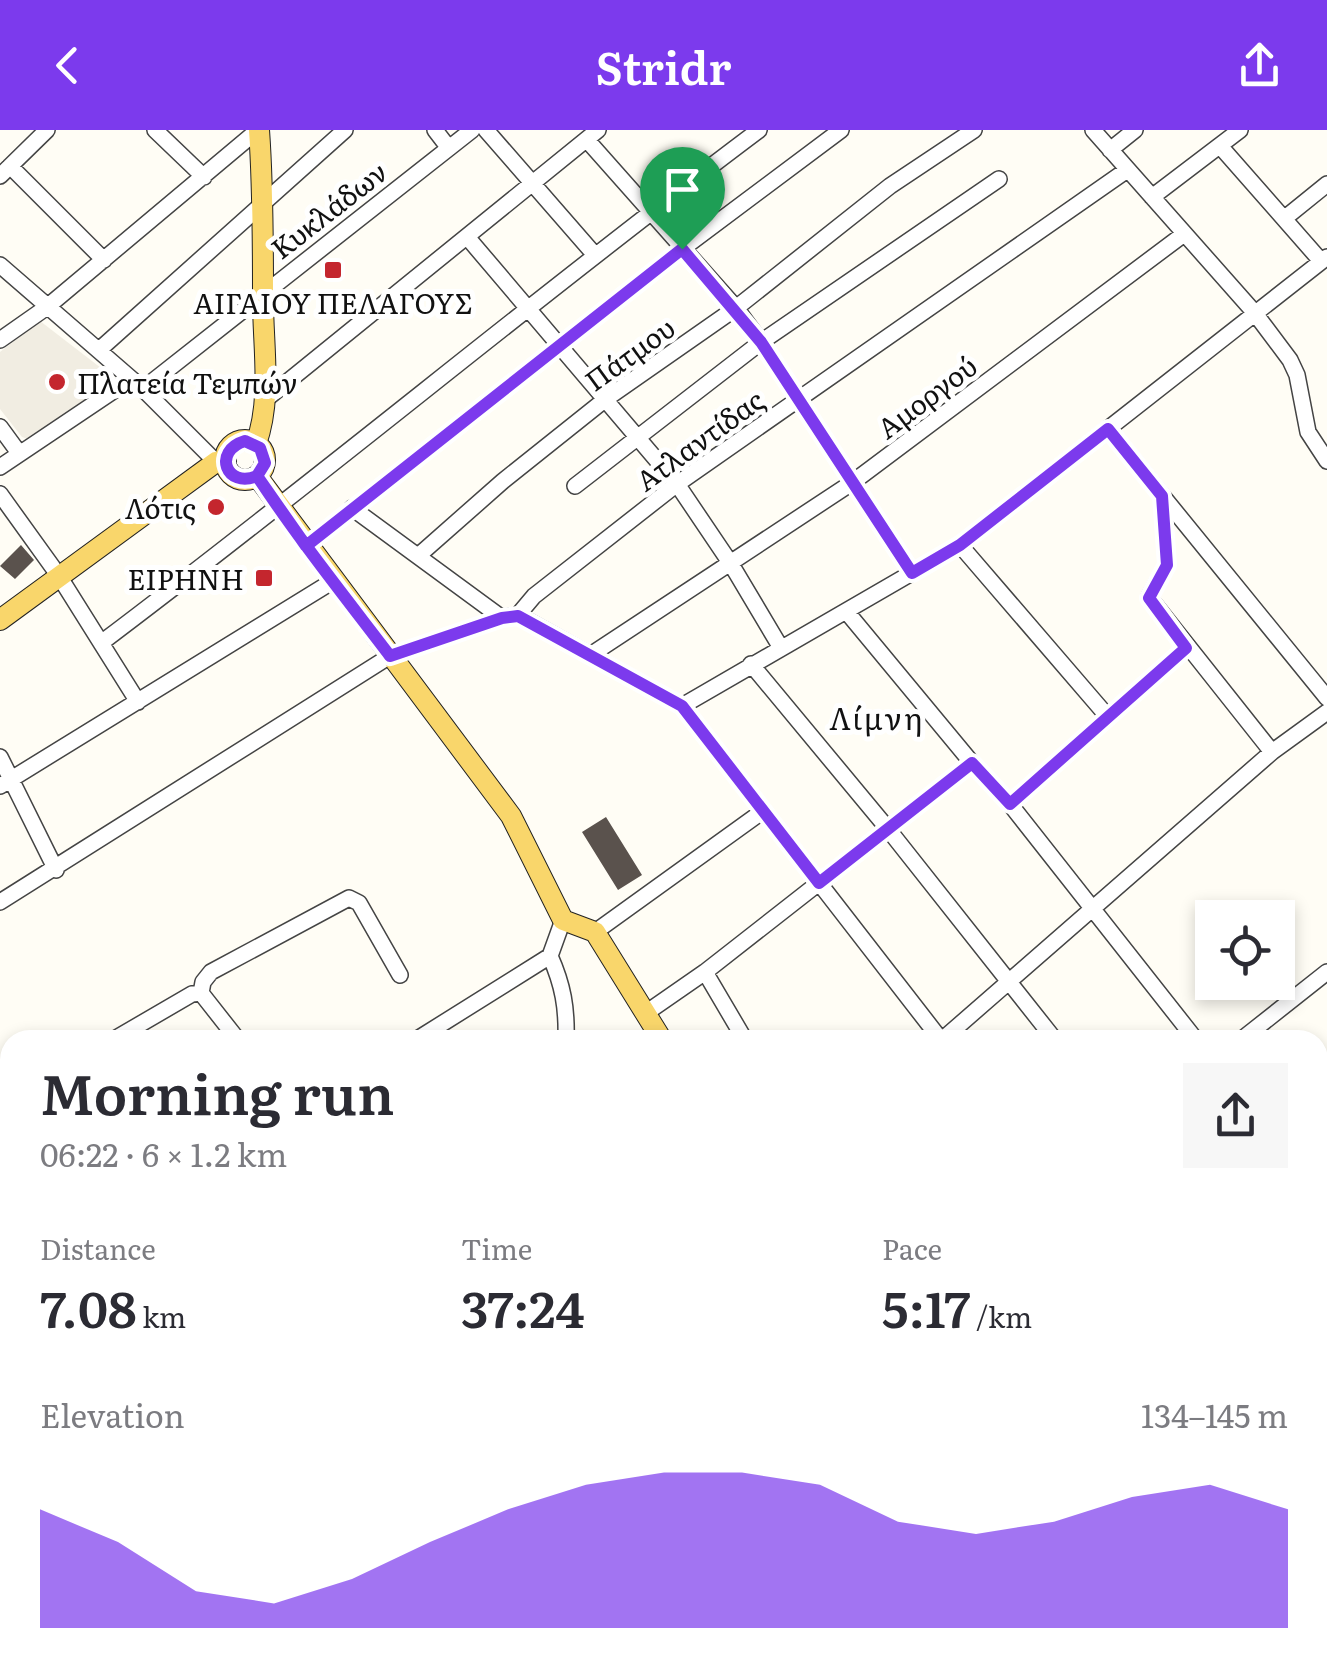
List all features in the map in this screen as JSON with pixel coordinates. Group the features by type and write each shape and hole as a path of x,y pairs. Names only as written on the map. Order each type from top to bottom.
{"main road":[{"path":"256,444 264,420 265,400 264,203 258,130"},
{"path":"0,620 221,461 233,445 245,441 256,444 265,458 264,468 247,480 237,478 221,461"},
{"path":"257,476 511,816 563,920 595,932 656,1030"}],"street":[{"path":"48,130 5,171 104,260"},
{"path":"155,130 204,176"},
{"path":"0,340 47,307 258,130"},
{"path":"99,350 344,130"},
{"path":"435,130 448,147"},
{"name":"Κυκλάδων","path":"0,467 137,384 472,130"},
{"path":"486,130 594,254"},
{"path":"101,643 278,509 594,254 759,130"},
{"path":"306,546 682,249 841,130"},
{"name":"Πάτμου","path":"418,556 606,398 736,308 890,186 974,130"},
{"path":"1093,130 1254,312 1290,360 1308,432 1327,461"},
{"path":"1110,150 1135,130"},
{"path":"1152,198 1240,130"},
{"path":"265,400 592,135 648,213 736,308 761,342 912,573"},
{"path":"682,706 960,545 1324,259 1220,146"},
{"name":"Ατλαντίδας","path":"0,902 390,656 510,617 678,484 1127,170"},
{"path":"575,486 761,342 999,179"},
{"path":"1285,218 1327,184"},
{"name":"Αμοργού","path":"592,654 853,482 1184,234"},
{"path":"468,238 678,484 781,648"},
{"path":"0,264 221,461"},
{"path":"0,428 19,454"},
{"path":"1108,429 1327,698"},
{"path":"0,494 59,576 138,702"},
{"path":"1162,496 1167,565 1149,598 1272,752"},
{"path":"352,508 510,617 592,654 682,706 933,1030"},
{"path":"960,545 1108,717"},
{"path":"6,783 333,582"},
{"path":"846,611 1010,804 1188,1030"},
{"path":"1010,804 1186,648"},
{"path":"751,664 1047,1030"},
{"path":"953,1030 1272,752 1327,712"},
{"path":"0,757 6,783 56,870"},
{"path":"646,1013 705,972 972,763"},
{"path":"595,932 763,811"},
{"path":"225,1030 201,992 211,972 349,898 359,904 400,974"},
{"path":"432,1030 550,956 563,920"},
{"path":"550,956 562,984 566,1030"},
{"path":"705,972 739,1030"},
{"path":"1253,1030 1327,972"},
{"path":"131,1030 201,992"}],"shaded area":[{"name":"Πλατεία Τεμπών","path":"40,321 114,378 114,386 30,440 22,437 0,409 0,352"}],"building":[{"path":"21,545 34,560 15,579 0,566"},
{"path":"606,817 642,875 618,890 582,832"}],"place":[{"name":"ΑΙΓΑΙΟΥ ΠΕΛΑΓΟΥΣ","path":"333,270"},
{"name":"Πλατεία Τεμπών","path":"57,382"},
{"name":"Λότις","path":"216,507"},
{"name":"ΕΙΡΗΝΗ","path":"264,578"}],"district":[{"name":"Λίμνη","path":"877,717"}],"route":[{"path":"682,249 306,546 257,476 242,480 226,466 226,455 233,445 245,441 260,448 265,463 257,476 278,509 333,582 390,656 518,616 682,706 819,883 972,763 1010,804 1186,648 1149,598 1167,565 1162,496 1108,429 960,545 912,573 761,342 682,249"}]}
